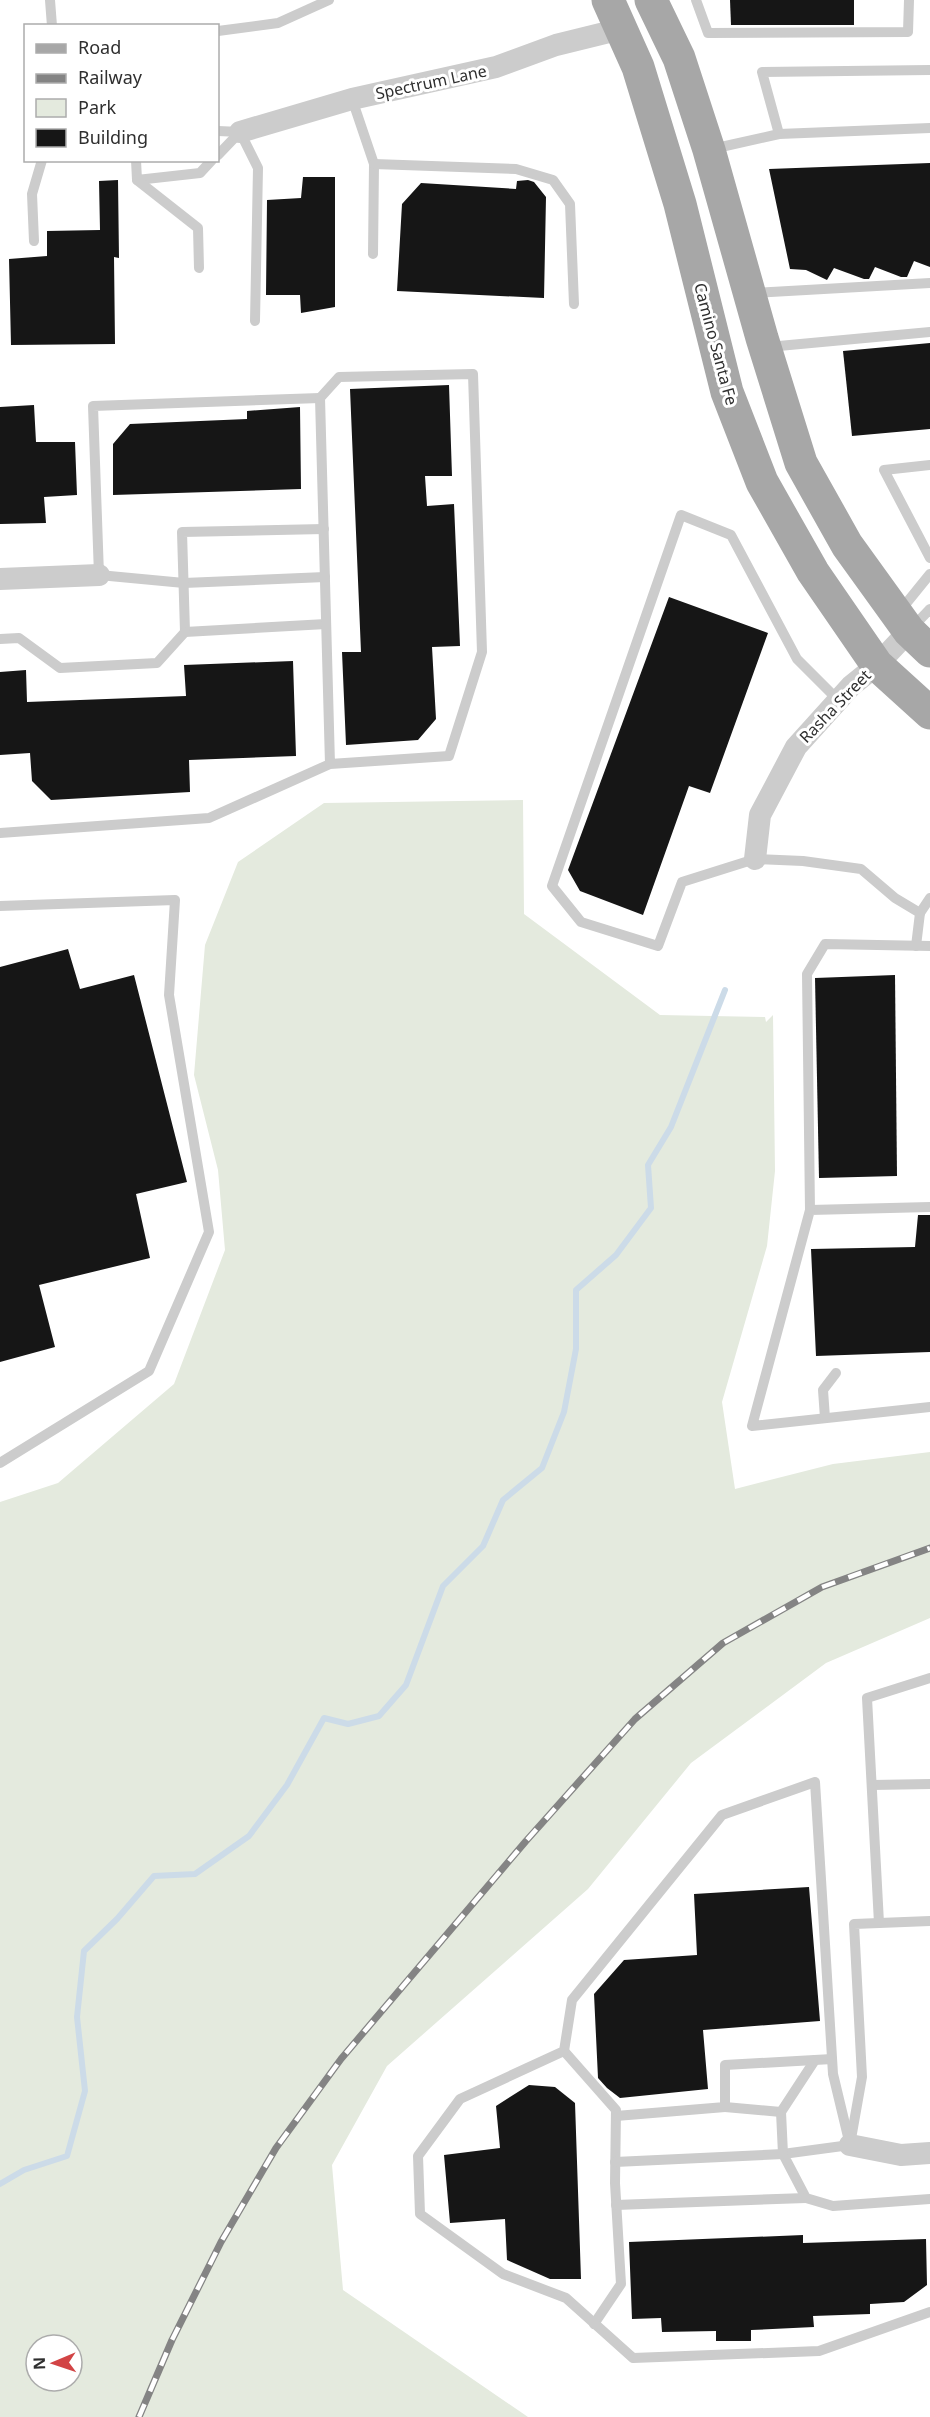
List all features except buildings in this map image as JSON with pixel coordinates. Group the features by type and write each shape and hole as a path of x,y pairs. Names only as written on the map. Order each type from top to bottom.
{"main road":[{"path":"651,0 679,58 709,150 765,348 801,463 847,545 917,626"},
{"name":"Camino Santa Fe","path":"614,14 638,67 680,204 727,392 758,472 813,572 877,665 930,713"}],"street":[{"name":"Spectrum Lane","path":"240,132 351,99 496,68 556,45 614,14"},
{"path":"0,579 99,575"},
{"name":"Rasha Street","path":"755,859 760,815 796,747 838,700 917,626"},
{"path":"850,2145 901,2155 930,2153"}],"lane":[{"path":"50,0 52,24"},
{"path":"219,31 278,23 329,0"},
{"path":"696,0 708,33 908,32 909,0"},
{"path":"779,134 762,72 930,70"},
{"path":"351,99 374,164 373,254"},
{"path":"709,150 779,134 930,128"},
{"path":"219,131 240,132"},
{"path":"219,154 240,132"},
{"path":"240,132 258,168 255,321"},
{"path":"34,241 32,194 41,162"},
{"path":"136,162 138,180 198,228 199,268"},
{"path":"138,180 200,173 210,162"},
{"path":"374,164 516,169 553,180 570,204 574,304"},
{"path":"750,294 930,283"},
{"path":"765,348 930,333"},
{"path":"0,833 209,818 330,764 449,756 482,652 472,374 339,377 320,398 330,764"},
{"path":"320,398 93,406 99,575 184,583 325,578"},
{"path":"930,465 884,470 930,558"},
{"path":"838,700 797,659 731,535 681,515 552,886 580,922 658,946 682,882 755,859 802,861 861,869 895,898 920,913"},
{"path":"0,639 19,638 60,668 157,663 185,632 182,532 324,529"},
{"path":"917,626 930,574"},
{"path":"185,632 326,624"},
{"path":"916,946 920,913 930,898"},
{"path":"0,906 175,900 169,994 209,1232 149,1371 0,1463"},
{"path":"930,946 825,944 807,974 810,1210 752,1426 930,1407"},
{"path":"810,1210 930,1207"},
{"path":"825,1418 823,1390 836,1373"},
{"path":"879,1923 867,1698 930,1678"},
{"path":"564,2051 572,2000 722,1815 815,1782 833,2074 850,2145"},
{"path":"872,1785 930,1784"},
{"path":"850,2145 862,2078 854,1924 930,1921"},
{"path":"564,2051 616,2110 616,2205 621,2284 594,2324"},
{"path":"564,2051 460,2099 418,2156 420,2214 503,2274 566,2298 633,2358 819,2351 930,2312"},
{"path":"725,2107 725,2065 832,2059"},
{"path":"806,2199 783,2154 781,2112 814,2060"},
{"path":"616,2116 725,2107 781,2112"},
{"path":"615,2162 783,2154 850,2145"},
{"path":"616,2205 806,2199 833,2206 930,2199"}],"green space":[{"path":"523,800 524,914 660,1015 765,1017 766,1022 773,1015 775,1171 767,1246 722,1402 735,1489 833,1464 930,1452 930,1618 826,1663 691,1763 588,1889 387,2066 332,2165 343,2290 528,2417 0,2417 0,1502 58,1483 174,1384 225,1250 218,1170 194,1075 205,945 238,862 324,803"}],"waterway":[{"path":"0,2184 24,2170 67,2156 85,2091 77,2017 84,1951 117,1919 154,1876 195,1874 249,1836 287,1785 324,1718 348,1724 379,1716 406,1685 443,1586 483,1546 503,1500 542,1468 564,1412 576,1349 576,1290 616,1255 651,1208 648,1165 671,1127 725,990"}],"railway":[{"path":"139,2417 172,2340 221,2242 276,2148 341,2059 526,1841 635,1719 723,1643 822,1587 930,1548"}]}
